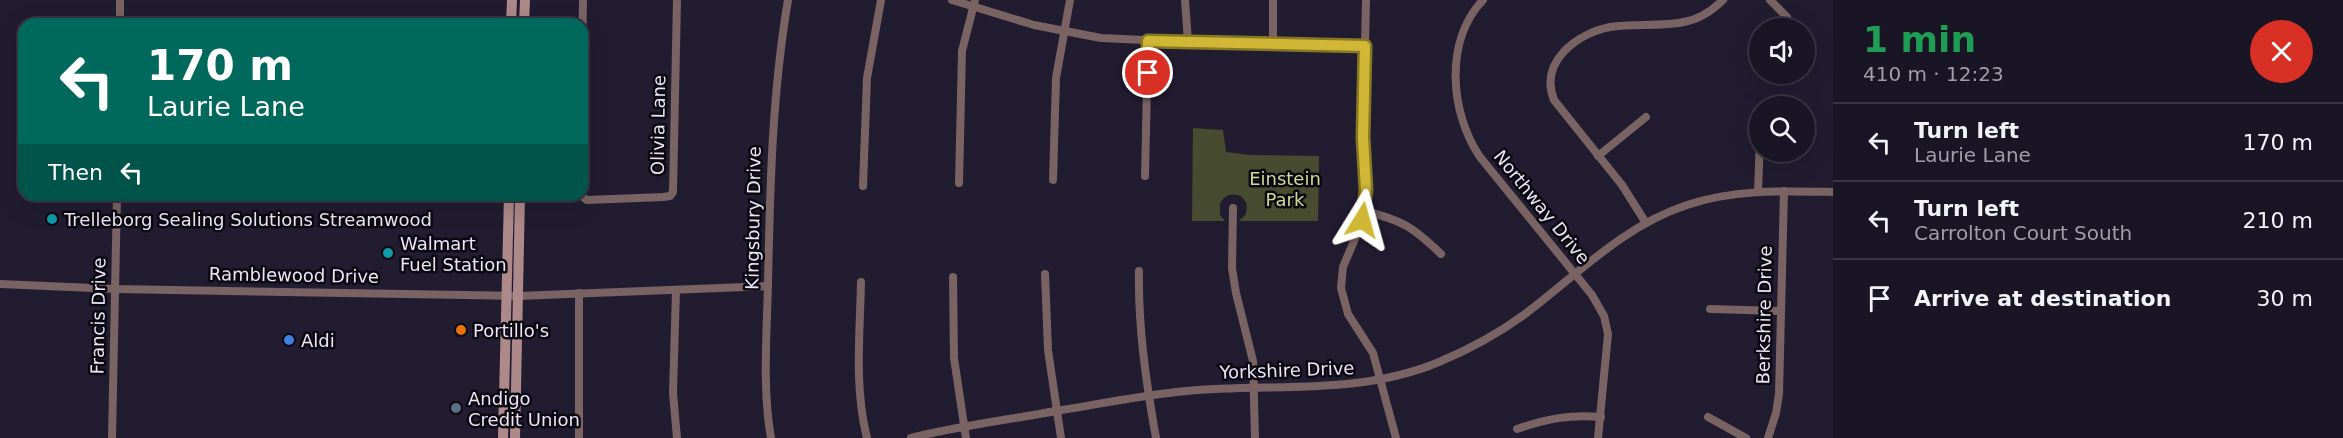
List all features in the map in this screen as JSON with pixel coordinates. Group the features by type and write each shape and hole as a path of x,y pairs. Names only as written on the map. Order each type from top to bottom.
{"main road":[{"path":"511,18 512,0"},
{"path":"524,18 525,0"},
{"path":"503,438 509,201"},
{"path":"515,438 520,201"}],"street":[{"path":"120,0 120,18"},
{"path":"583,0 583,18"},
{"name":"Olivia Lane","path":"588,200 663,198 670,196 673,192 677,0"},
{"name":"Kingsbury Drive","path":"771,438 766,390 773,107 788,0"},
{"path":"863,186 867,78 881,0"},
{"path":"952,0 974,3 1034,25 1101,38 1365,46"},
{"path":"1053,180 1055,88 1070,0"},
{"path":"1185,0 1188,42"},
{"path":"1273,0 1273,44"},
{"path":"1366,0 1363,137 1366,190 1360,227 1343,267 1341,288 1348,314 1373,353 1396,438"},
{"name":"Northway Drive","path":"1483,0 1471,14 1460,38 1457,87 1462,123 1480,157 1598,303 1607,329 1598,438"},
{"path":"1646,223 1630,196 1554,100 1550,78 1558,57 1574,43 1600,30 1617,26 1685,22 1711,12 1723,0"},
{"path":"1770,0 1787,17"},
{"path":"959,183 962,51 974,3"},
{"path":"1145,176 1148,41"},
{"path":"1598,156 1646,117"},
{"path":"1757,162 1758,191"},
{"name":"Yorkshire Drive","path":"910,438 1057,411 1187,391 1324,387 1380,380 1427,367 1483,342 1525,314 1621,238 1676,209 1698,201 1758,191 1833,192"},
{"name":"Berkshire Drive","path":"1768,438 1779,394 1784,191"},
{"name":"Francis Drive","path":"112,438 117,201"},
{"path":"1233,208 1233,277 1251,349 1255,438"},
{"path":"1364,211 1402,222 1420,234 1441,254"},
{"path":"1139,271 1140,330 1156,438"},
{"path":"1045,274 1047,339 1061,438"},
{"path":"953,277 954,358 966,438"},
{"path":"861,282 859,388 861,413 867,438"},
{"name":"Ramblewood Drive","path":"0,285 506,296 768,286"},
{"path":"676,290 673,393 677,438"},
{"path":"579,293 579,438"},
{"path":"1710,309 1781,311"},
{"path":"1517,429 1565,416 1600,417"},
{"path":"1708,417 1746,438"}],"green space":[{"name":"Einstein Park","path":"1193,128 1223,130 1226,152 1250,155 1319,156 1318,221 1239,221 1246,214 1247,204 1242,197 1232,195 1226,197 1220,204 1220,215 1225,221 1192,221"}],"place":[{"name":"Trelleborg Sealing Solutions Streamwood","path":"52,219"},
{"name":"Walmart Fuel Station","path":"388,253"},
{"name":"Portillo's","path":"461,330"},
{"name":"Aldi","path":"289,340"},
{"name":"Andigo Credit Union","path":"456,408"}],"route":[{"path":"1148,73 1148,41 1365,46 1363,137 1366,200 1362,220"}]}
